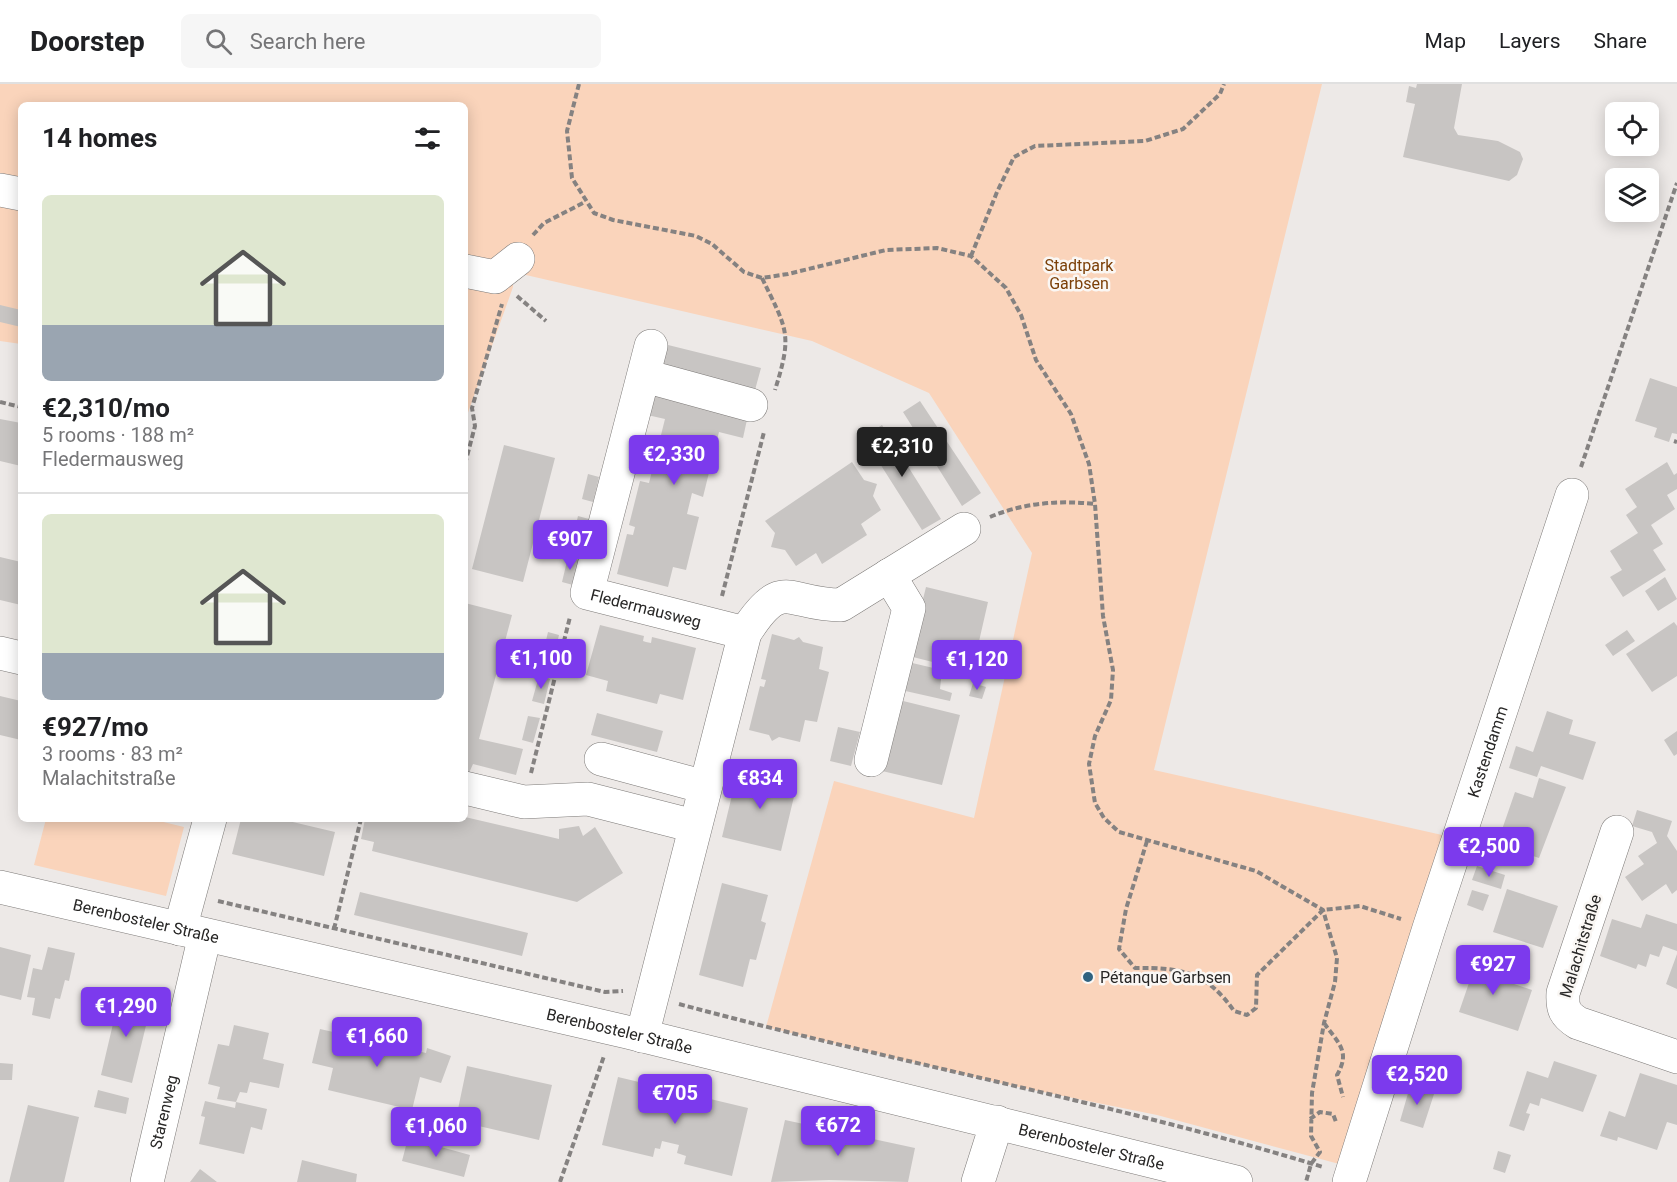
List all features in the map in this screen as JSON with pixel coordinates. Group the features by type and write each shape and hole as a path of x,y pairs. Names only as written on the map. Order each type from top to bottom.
{"street":[{"path":"0,190 18,193"},
{"path":"468,272 495,277 513,273"},
{"name":"Fledermausweg","path":"730,629 587,593 648,361 763,409"},
{"name":"Kastendamm","path":"1349,1182 1429,928 1572,495"},
{"path":"627,1033 705,787 730,629 775,598 787,595 827,605 841,605 964,529"},
{"path":"871,760 909,608 889,575"},
{"path":"0,653 18,657"},
{"path":"601,759 705,787"},
{"path":"468,789 524,802 588,799 694,826"},
{"name":"Starenweg","path":"147,1182 193,932 210,822"},
{"name":"Malachitstraße","path":"1617,832 1563,993 1562,1006 1567,1017 1578,1023 1677,1057"},
{"name":"Berenbosteler Straße","path":"0,887 627,1033 1236,1182"},
{"path":"978,1182 998,1122"}],"path":[{"path":"579,84 567,130 572,178 585,202 594,213 602,217 696,236 712,244 744,272 762,278 788,274 886,250 937,248 971,256 1006,288 1021,315 1036,360 1071,414 1089,464 1095,504 1103,616 1113,670 1111,700 1095,736 1089,764 1095,802 1104,818 1119,832 1256,871 1323,910 1360,906 1429,928"},
{"path":"971,256 1014,157 1035,146 1145,141 1183,129 1220,94 1224,84"},
{"path":"1572,495 1677,183"},
{"path":"1671,201 1677,203"},
{"path":"468,453 475,426 472,408 513,273 543,223 585,202"},
{"path":"513,273 546,321"},
{"path":"730,629 763,409 787,352 785,327 762,278"},
{"path":"0,402 18,406"},
{"path":"964,529 1007,509 1066,501 1095,504"},
{"path":"524,802 573,604 587,593"},
{"path":"334,929 360,822"},
{"path":"1147,841 1126,909 1119,949 1135,968 1178,969 1203,978 1222,994 1234,1011 1247,1015 1256,1008 1257,975 1323,910"},
{"path":"1320,1152 1311,1136 1310,1119 1324,1023 1335,982 1337,958 1323,910"},
{"path":"1324,1023 1342,1049 1342,1065 1336,1075 1343,1096 1342,1102"},
{"path":"560,1182 627,1033"},
{"path":"1310,1119 1320,1112 1333,1114 1341,1109"},
{"path":"1333,1114 1337,1126"},
{"path":"1306,1182 1311,1164 1320,1152 1328,1147"}],"green space":[{"name":"Stadtpark Garbsen","path":"0,84 1322,84 1154,770 1451,837 1343,1165 1157,1115 1004,1084 766,1027 834,781 974,818 1032,553 929,393 812,341 513,272 513,287 468,413 468,102 18,102 18,344 0,341"},
{"path":"45,822 163,822 184,827 166,896 34,865"}],"building":[{"path":"1417,84 1462,84 1454,128 1458,135 1498,141 1520,152 1523,159 1517,175 1509,181 1403,157 1415,104 1406,102 1409,86 1416,88"},
{"path":"0,305 18,309 18,326 0,322"},
{"path":"660,343 761,368 755,390 654,366"},
{"path":"1650,378 1677,387 1677,434 1672,433 1669,442 1654,437 1657,428 1635,421"},
{"path":"648,391 748,415 743,438 719,432 703,497 692,493 687,514 699,517 686,570 673,567 668,587 617,574 627,534 633,535 635,527 629,525 640,481 649,483 665,419 643,414"},
{"path":"920,401 981,493 962,506 903,412"},
{"path":"0,419 18,422 18,465 0,461"},
{"path":"882,425 941,519 922,530 863,437"},
{"path":"504,445 555,458 523,582 472,569"},
{"path":"852,462 864,480 877,484 873,496 881,510 861,524 867,535 822,564 816,553 796,566 785,550 771,547 775,533 765,521"},
{"path":"1667,462 1674,475 1677,473 1677,489 1667,495 1675,509 1651,525 1663,544 1653,550 1666,570 1623,597 1610,577 1622,570 1610,551 1638,533 1626,515 1637,507 1625,489"},
{"path":"588,474 599,477 593,502 582,499"},
{"path":"578,516 589,519 583,543 572,541"},
{"path":"0,557 18,561 18,604 0,600"},
{"path":"568,557 579,560 573,585 562,582"},
{"path":"1665,577 1677,599 1658,611 1645,591"},
{"path":"926,587 988,602 972,672 909,656"},
{"path":"468,604 512,615 479,739 523,749 516,775 473,764 469,773"},
{"path":"1674,622 1677,626 1677,676 1652,692 1626,654"},
{"path":"600,625 644,636 643,641 646,642 651,643 652,637 696,648 683,700 660,694 657,704 606,691 608,681 586,675"},
{"path":"1627,630 1635,641 1613,656 1605,645"},
{"path":"548,632 559,635 553,660 542,657"},
{"path":"772,634 794,640 799,637 803,642 823,647 819,669 829,672 817,722 805,720 800,742 779,737 772,741 769,735 749,730 760,686 764,687 766,680 761,679"},
{"path":"908,662 942,670 940,689 952,693 950,701 901,690"},
{"path":"539,676 550,679 544,704 532,701"},
{"path":"973,683 986,687 982,699 969,696"},
{"path":"0,696 18,700 18,739 0,735"},
{"path":"899,700 960,715 942,785 882,771"},
{"path":"1547,711 1573,720 1569,734 1596,742 1583,780 1541,766 1537,777 1509,768 1516,746 1533,752"},
{"path":"597,713 663,731 657,752 591,735"},
{"path":"528,716 540,718 533,743 522,740"},
{"path":"838,727 860,732 851,766 830,761"},
{"path":"1677,731 1677,754 1674,756 1664,740"},
{"path":"738,770 797,784 781,851 722,837"},
{"path":"1539,778 1566,787 1539,858 1497,844 1515,792 1533,798"},
{"path":"1637,810 1672,821 1667,836 1677,851 1677,890 1672,894 1666,884 1642,901 1625,877 1644,864 1638,856 1657,843 1652,832 1632,826"},
{"path":"468,818 559,839 559,829 579,826 583,836 595,827 623,873 577,902 372,851 374,842 361,839 364,822 468,822"},
{"path":"240,822 293,822 335,832 324,876 232,854"},
{"path":"1477,866 1505,875 1501,889 1472,880"},
{"path":"722,883 768,895 761,921 766,923 756,960 750,959 743,987 699,975"},
{"path":"1507,889 1558,906 1543,948 1493,932"},
{"path":"1472,890 1489,895 1483,911 1467,905"},
{"path":"360,892 528,933 522,956 354,915"},
{"path":"1646,914 1677,924 1677,951 1663,946 1659,957 1650,954 1646,967 1638,964 1636,969 1600,956 1612,919 1641,928"},
{"path":"0,947 31,955 21,1000 0,995"},
{"path":"48,947 75,953 69,981 65,980 60,999 55,998 50,1019 32,1015 35,998 27,997 33,968 42,970"},
{"path":"1677,954 1677,989 1666,984"},
{"path":"1468,955 1494,964 1490,976 1532,990 1518,1031 1459,1012 1470,980 1461,977"},
{"path":"120,994 152,1001 132,1083 101,1075"},
{"path":"234,1025 269,1033 263,1059 284,1064 279,1088 250,1082 247,1093 240,1092 236,1102 217,1099 220,1087 208,1084 218,1044 229,1046"},
{"path":"320,1029 426,1053 427,1048 451,1056 441,1083 420,1077 412,1110 328,1090 333,1068 312,1063"},
{"path":"1554,1061 1597,1075 1583,1112 1541,1098 1539,1106 1530,1103 1526,1113 1530,1114 1524,1131 1509,1126 1527,1071 1548,1078"},
{"path":"0,1063 13,1064 12,1080 0,1080"},
{"path":"467,1066 552,1085 539,1140 470,1124 471,1118 457,1114"},
{"path":"1640,1073 1677,1085 1677,1125 1667,1122 1657,1150 1618,1137 1617,1141 1600,1136 1609,1111 1625,1117"},
{"path":"618,1077 748,1108 732,1176 684,1164 686,1156 677,1153 679,1145 662,1141 660,1149 655,1148 653,1157 602,1145"},
{"path":"1411,1083 1435,1091 1423,1128 1400,1121"},
{"path":"98,1090 129,1098 126,1114 94,1107"},
{"path":"205,1101 235,1108 236,1102 267,1109 262,1130 251,1127 244,1154 199,1144 205,1117 201,1116"},
{"path":"28,1105 79,1117 64,1182 9,1182"},
{"path":"785,1120 915,1148 908,1182 829,1180 771,1182"},
{"path":"408,1138 470,1155 464,1177 402,1161"},
{"path":"1498,1151 1511,1155 1505,1173 1493,1169"},
{"path":"302,1160 357,1174 356,1182 297,1182"},
{"path":"200,1169 217,1182 190,1182"}],"place":[{"name":"Pétanque Garbsen","path":"1088,977"}]}
